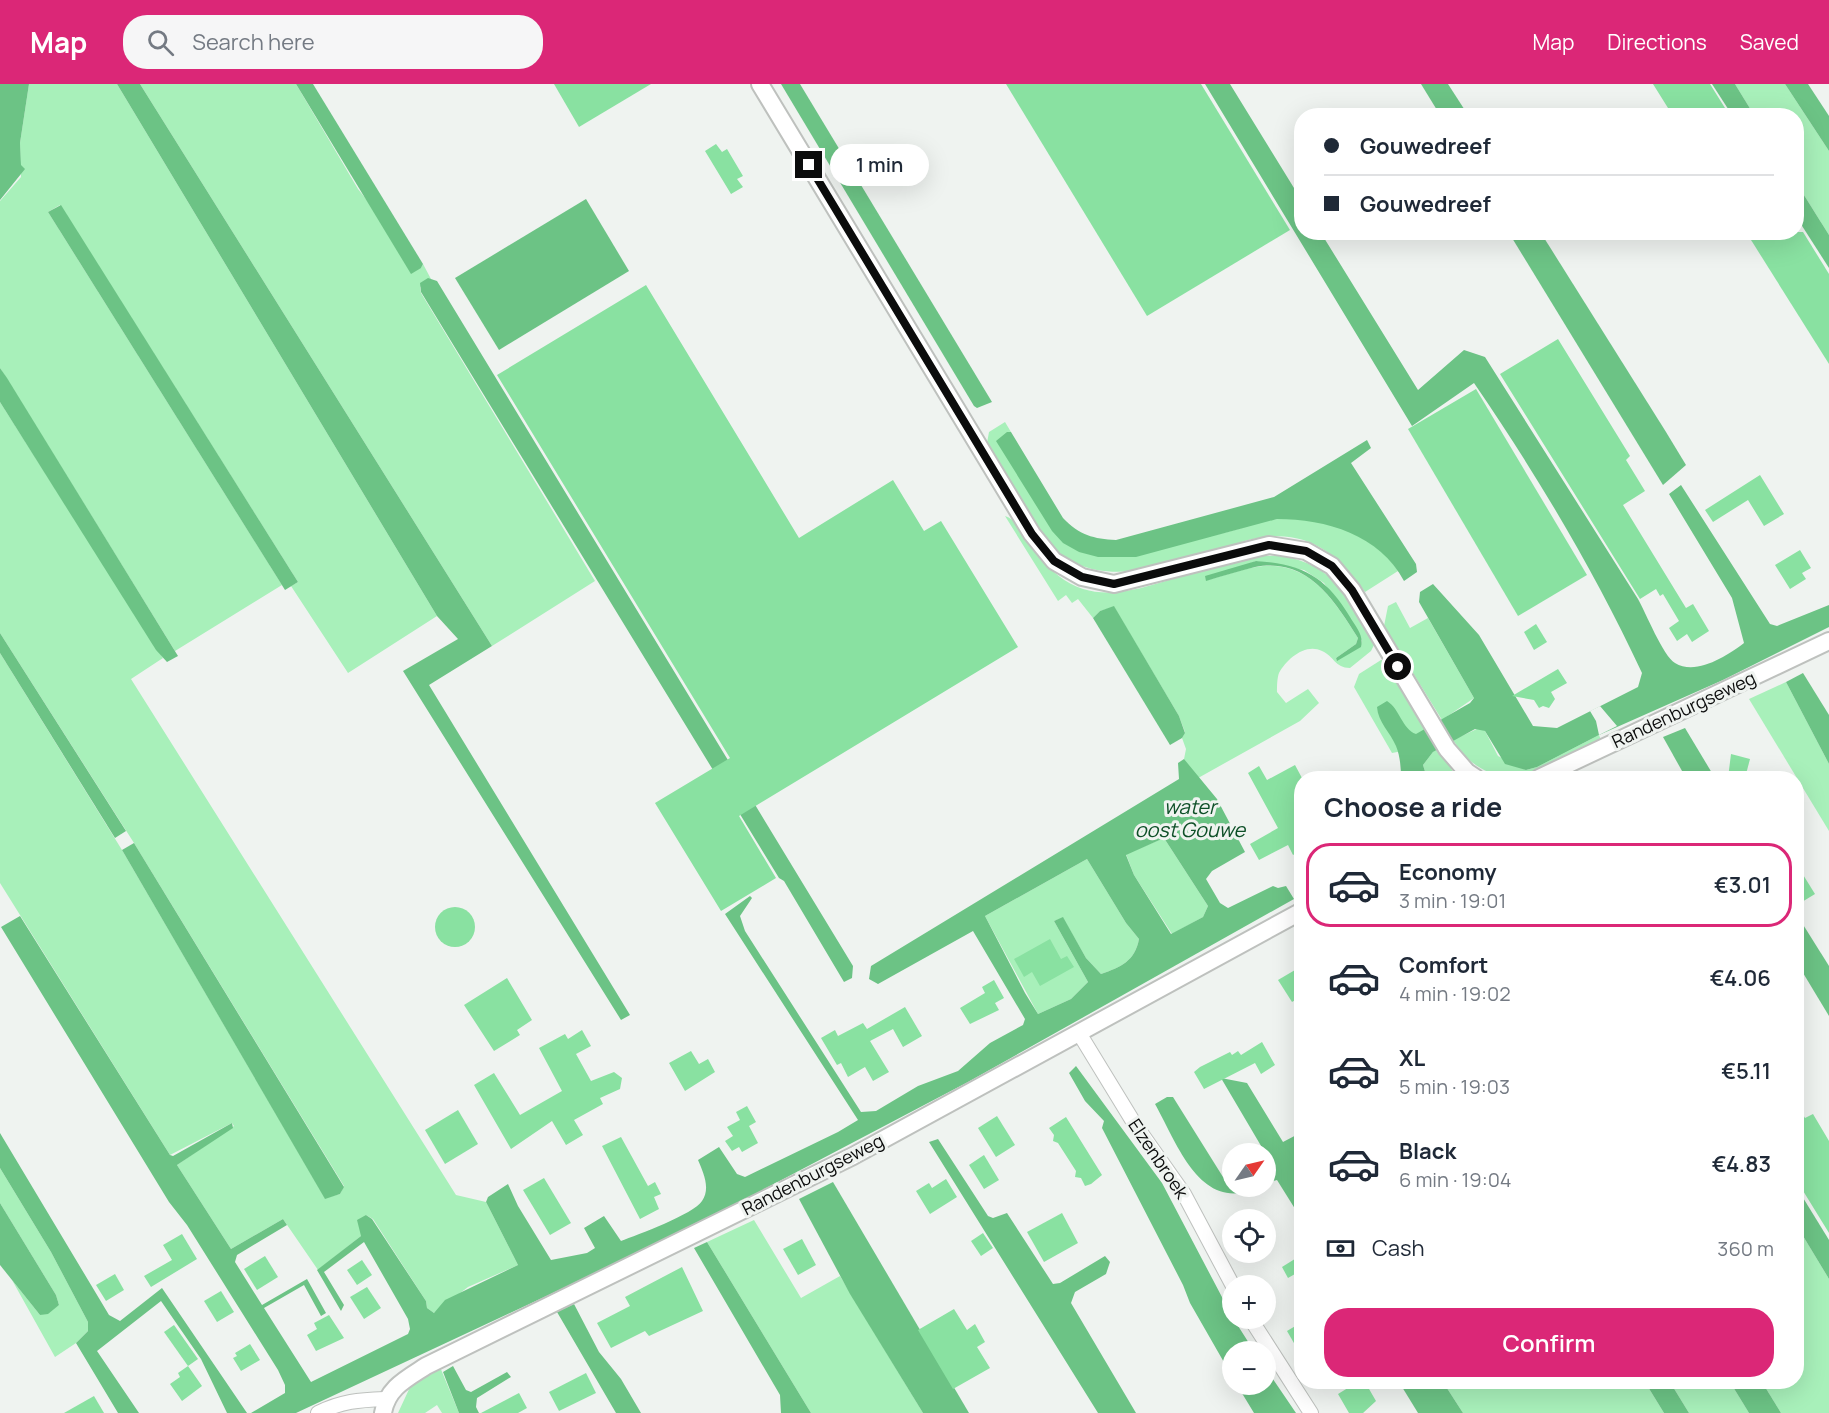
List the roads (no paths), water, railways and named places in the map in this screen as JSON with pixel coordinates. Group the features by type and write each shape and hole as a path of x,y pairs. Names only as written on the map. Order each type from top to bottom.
{"street":[{"path":"760,84 1032,534 1054,561 1082,577 1114,584 1269,545 1306,551 1332,566 1352,590 1447,749 1466,771"},
{"name":"Randenburgseweg","path":"1554,771 1829,641"},
{"name":"Randenburgseweg","path":"318,1413 339,1402 358,1399 384,1406 396,1387 426,1366 853,1156 1294,915"},
{"name":"Elzenbroek","path":"1079,1033 1134,1124 1184,1194 1227,1275"},
{"path":"1257,1329 1294,1387"},
{"path":"1296,1389 1311,1413"}],"water":[{"path":"0,84 29,84 20,143 21,165 25,169 0,200"},
{"path":"117,84 140,84 492,646 429,685 630,1015 621,1020 403,671 458,639 437,616"},
{"path":"296,84 313,84 423,264 421,268 411,274"},
{"path":"781,84 800,84 992,402 977,408 974,406"},
{"path":"1205,84 1230,84 1294,188 1294,231"},
{"path":"1421,84 1448,84 1463,108 1436,108"},
{"path":"1712,84 1735,84 1750,108 1727,108"},
{"path":"1785,84 1808,84 1829,116 1829,151 1804,113 1804,108 1801,108"},
{"path":"1804,195 1829,235 1829,268 1804,229"},
{"path":"586,199 629,271 499,350 455,278"},
{"path":"61,205 298,582 285,590 48,212"},
{"path":"1299,240 1325,240 1418,390 1464,350 1485,357 1638,599 1665,652 1675,663 1692,667 1702,666 1744,643 1732,598 1669,494 1681,485 1770,624 1777,626 1829,605 1829,627 1723,680 1599,735 1537,767 1526,770 1505,764 1485,731 1475,729 1433,752 1423,765 1425,771 1401,771 1394,741 1377,707 1387,701 1407,728 1416,734 1470,703 1474,698 1419,602 1420,592 1433,584 1479,635 1533,726 1557,728 1638,687 1642,673 1585,561 1520,453 1474,383 1412,426"},
{"path":"1513,240 1545,240 1666,432 1686,465 1663,485"},
{"path":"428,278 437,281 853,966 852,978 844,982 421,292 420,283"},
{"path":"0,368 178,656 167,662 156,650 0,402"},
{"path":"1007,432 1011,432 1063,518 1087,535 1116,540 1274,497 1367,440 1371,448 1351,463 1416,564 1417,572 1404,581 1394,565 1366,541 1332,526 1296,520 1277,519 1136,557 1098,557 1079,552 1063,543 1052,531 996,441"},
{"path":"1256,561 1300,569 1322,582 1341,603 1357,628 1361,647 1337,661 1336,658 1356,644 1358,638 1329,596 1305,575 1274,566 1255,567 1206,581 1205,576"},
{"path":"1114,606 1179,716 1185,733 1182,738 1170,745 1093,618 1100,611"},
{"path":"0,633 126,831 115,838 0,653"},
{"path":"1803,673 1829,715 1829,764 1786,682"},
{"path":"1685,728 1711,771 1682,771 1663,737"},
{"name":"water oost Gouwe","path":"1184,759 1217,799 1245,852 1212,871 1206,879 1220,903 1228,908 1273,886 1278,888 1286,886 1294,899 968,1082 677,1235 296,1413 251,1413 285,1393 285,1385 278,1370 187,1225 169,1202 1,927 20,916 170,1155 173,1156 232,1123 233,1128 177,1165 231,1249 283,1219 287,1225 237,1255 235,1262 262,1305 307,1279 326,1313 321,1316 304,1285 264,1308 311,1382 408,1334 410,1329 408,1319 364,1242 324,1272 344,1305 341,1311 317,1270 361,1236 357,1220 366,1215 372,1219 426,1301 427,1308 434,1313 445,1300 518,1265 486,1202 488,1197 508,1184 518,1206 551,1260 587,1253 595,1248 584,1228 604,1216 621,1241 664,1224 697,1206 706,1191 704,1175 698,1160 719,1147 737,1174 745,1177 858,1120 725,914 750,896 752,898 740,916 745,931 861,1112 876,1111 918,1086 958,1071 990,1043 1023,1025 1025,1019 973,931 878,984 869,979 871,966 1179,779 1178,763","holes":["1164,838 1208,906 1203,917 1171,934 1134,875 1126,855","1087,859 1126,923 1139,939 1137,947 1126,962 1101,974 1086,958 1063,917 1054,921 1088,982 1071,999 1038,1014 985,916"]},
{"path":"134,843 344,1187 340,1194 325,1199 122,850"},
{"path":"1804,926 1829,966 1829,1016 1804,975"},
{"path":"1076,1066 1162,1183 1222,1297 1222,1329 1240,1329 1248,1341 1222,1341 1222,1359 1190,1303 1183,1285 1102,1128 1104,1121 1085,1101 1069,1073"},
{"path":"1221,1078 1247,1083 1283,1142 1294,1136 1294,1207 1277,1180 1276,1143 1259,1143"},
{"path":"1167,1097 1173,1097 1222,1175 1222,1192 1207,1184 1194,1171 1183,1156 1155,1104"},
{"path":"0,1133 109,1315 120,1321 162,1288 247,1413 227,1413 201,1359 161,1301 97,1351 139,1413 118,1413 76,1343 88,1331 88,1322 51,1252 0,1168"},
{"path":"938,1139 988,1216 993,1218 1007,1213 1053,1284 1060,1283 1105,1256 1110,1262 1106,1274 1075,1292 1071,1303 1136,1413 1098,1413 929,1142"},
{"path":"833,1182 969,1413 923,1413 850,1294 799,1199"},
{"path":"1804,1199 1829,1240 1829,1279 1804,1238"},
{"path":"0,1203 56,1295 59,1305 48,1314 40,1315 0,1265"},
{"path":"707,1242 811,1413 781,1413 780,1395 694,1248"},
{"path":"574,1304 599,1352 621,1379 641,1413 616,1413 557,1312"},
{"path":"453,1366 466,1390 471,1392 507,1372 511,1377 477,1398 476,1407 479,1413 459,1413 443,1372"},
{"path":"1276,1384 1296,1413 1254,1413 1243,1395 1276,1395"},
{"path":"1403,1389 1448,1389 1463,1413 1418,1413"},
{"path":"1649,1389 1674,1389 1689,1413 1664,1413"},
{"path":"1734,1389 1766,1389 1781,1413 1749,1413"}]}
